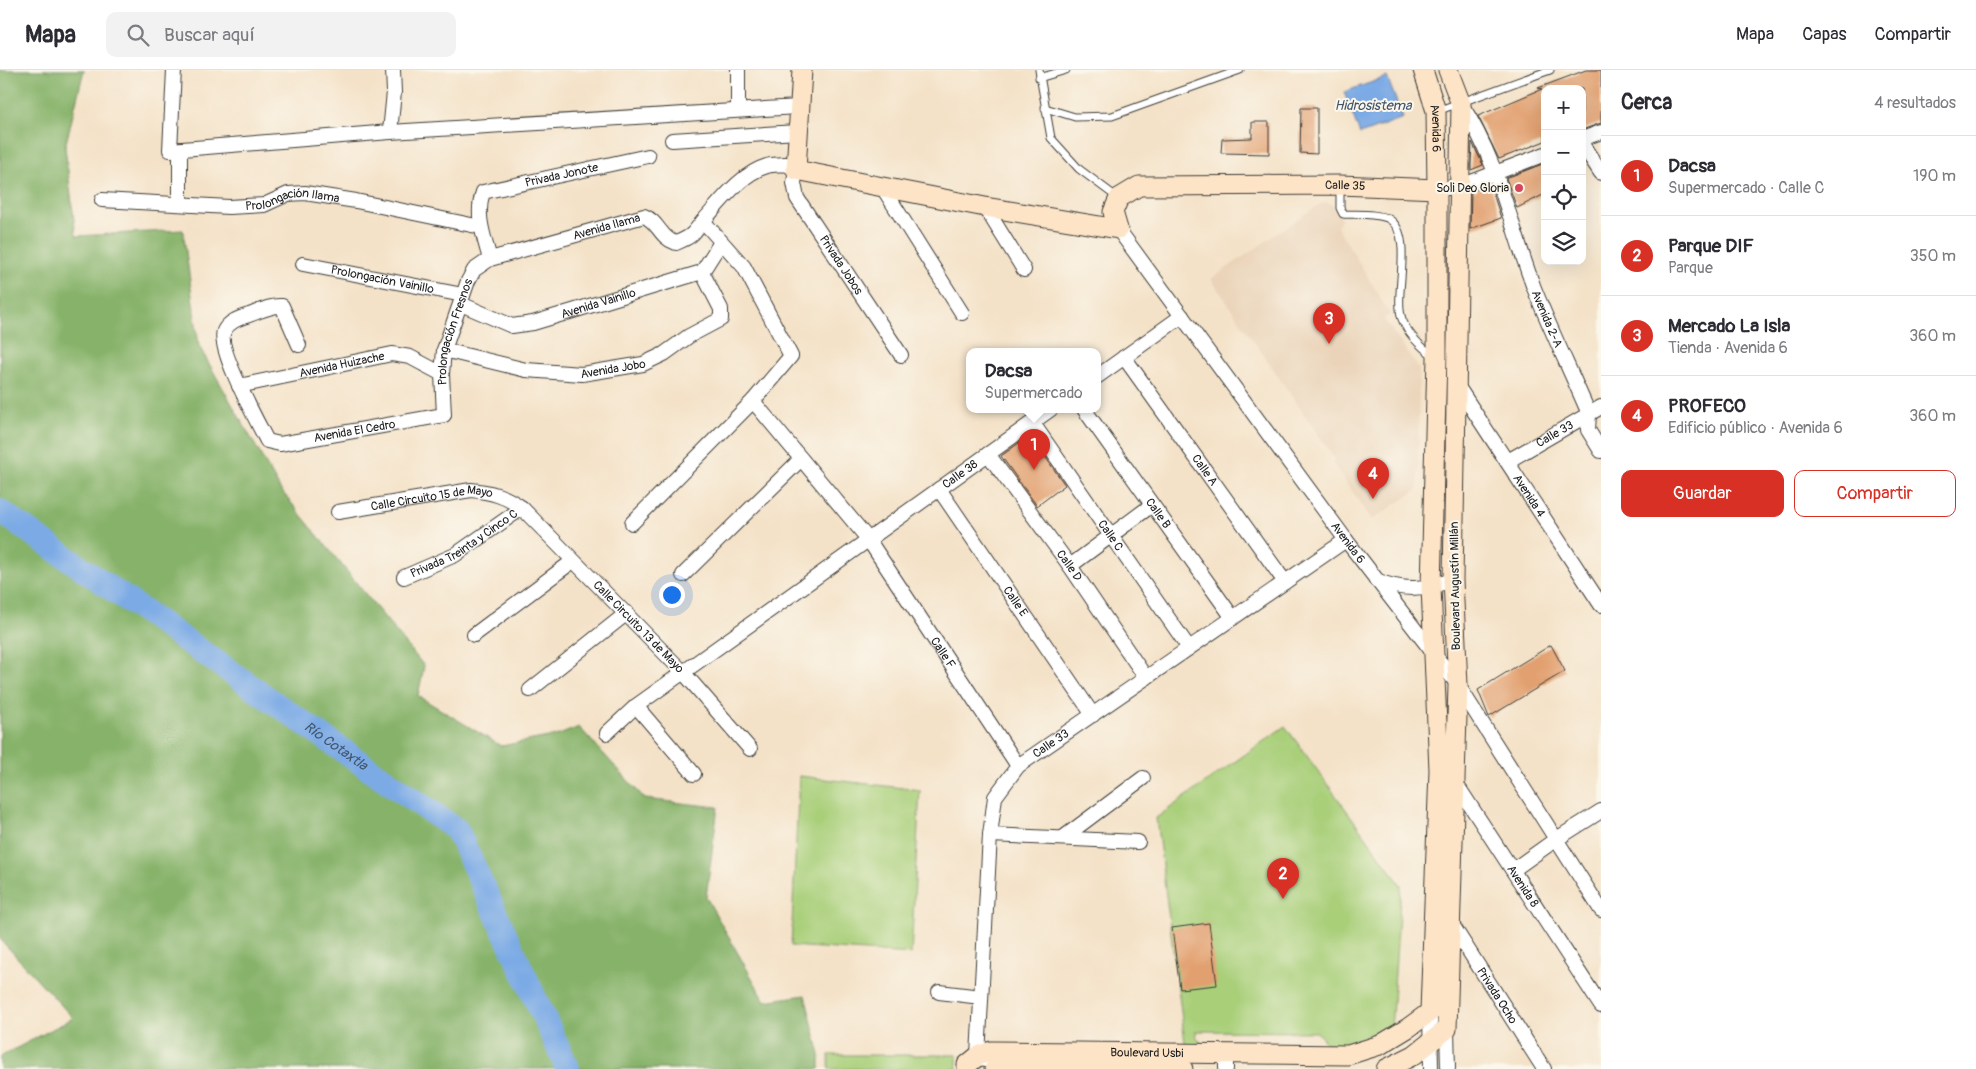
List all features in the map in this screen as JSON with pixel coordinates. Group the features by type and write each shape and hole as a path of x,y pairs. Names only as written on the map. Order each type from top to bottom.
{"street":[{"path":"174,70 170,150 390,132 738,109 798,107"},
{"path":"390,132 394,92 393,70"},
{"path":"738,70 738,109"},
{"path":"802,70 798,107 796,170 986,207 1118,228 1113,212 1119,198"},
{"name":"Avenida 6","path":"1423,70 1436,112 1437,188"},
{"path":"1448,70 1461,104"},
{"name":"Avenida 2-A","path":"1461,104 1471,119 1495,173 1534,288 1595,410 1588,430 1601,450"},
{"name":"Boulevard Augustín Millán","path":"1448,1069 1447,1029 1458,685 1453,580 1458,387 1458,187 1461,104"},
{"path":"672,140 797,132"},
{"path":"1586,138 1601,132"},
{"path":"180,150 180,203"},
{"path":"1586,150 1601,174"},
{"name":"Privada Jonote","path":"481,227 480,201 483,192 648,156"},
{"name":"Calle 35","path":"1119,198 1139,186 1340,185 1458,187 1541,156"},
{"name":"Avenida Ilama","path":"490,259 644,216 652,219 666,240 676,243 694,236 703,221 750,175 766,166 786,164 796,170"},
{"name":"Privada Jobos","path":"796,170 794,183 797,198 902,355"},
{"path":"883,188 962,313"},
{"name":"Boulevard Augustín Millán","path":"1431,1069 1430,1011 1440,770 1431,587 1437,358 1437,188"},
{"name":"Prolongación Ilama","path":"102,200 229,207 264,205 288,194 305,193 356,200 481,227"},
{"path":"986,207 1024,270"},
{"path":"632,523 753,401 791,356 744,267 703,221"},
{"path":"481,227 490,259"},
{"name":"Avenida 6","path":"1118,228 1375,579 1458,685 1554,840 1601,910"},
{"path":"702,272 721,242"},
{"name":"Prolongación Fresnos","path":"444,415 442,374 444,350 474,270 490,259"},
{"name":"Prolongación Vainillo","path":"303,264 462,300"},
{"name":"Avenida Vainillo","path":"462,300 512,326 533,324 702,272"},
{"name":"Avenida Jobo","path":"444,350 526,370 573,374 643,364 664,354 689,336 721,320 721,309 702,272"},
{"path":"239,386 222,339 224,330 234,320 274,305 282,306 299,345"},
{"path":"1101,374 1182,316"},
{"name":"Avenida Huizache","path":"239,386 392,354 410,357 442,374"},
{"name":"Calle A","path":"1124,357 1285,582"},
{"name":"Avenida El Cedro","path":"239,386 267,441 280,444 444,415"},
{"name":"Avenida 4","path":"1458,387 1601,605"},
{"name":"Calle F","path":"753,401 868,539 1018,766"},
{"name":"Calle 33","path":"1508,461 1595,410"},
{"name":"Calle 38","path":"607,733 636,706 1045,413"},
{"name":"Calle B","path":"1087,413 1232,618"},
{"name":"Calle C","path":"1032,422 1189,648"},
{"name":"Calle D","path":"988,454 1070,566 1146,678"},
{"path":"684,575 802,459"},
{"name":"Calle E","path":"939,489 1093,715"},
{"name":"Calle Circuito 15 de Mayo","path":"338,512 471,490 491,492 508,498 522,508"},
{"path":"1070,566 1152,505"},
{"name":"Calle Circuito 13 de Mayo","path":"522,508 683,672 750,749"},
{"name":"Privada Treinta y Cinco C","path":"404,577 455,555 522,508"},
{"name":"Calle 33","path":"972,1062 981,997 990,835 995,797 1018,766 1346,540"},
{"path":"474,635 573,561"},
{"path":"1375,579 1405,589 1431,587 1453,580"},
{"path":"530,690 627,613"},
{"path":"636,706 694,774"},
{"name":"Avenida 8","path":"1440,770 1456,781 1601,1006"},
{"path":"1064,837 1143,778"},
{"path":"1513,870 1554,840 1601,811"},
{"path":"990,835 1138,842"},
{"name":"Privada Ocho","path":"1451,923 1544,1069"},
{"path":"939,992 981,997"},
{"name":"Boulevard Usbi","path":"995,1068 1348,1055 1380,1044 1408,1028 1449,999"},
{"path":"1392,1068 1414,1055 1447,1029"},
{"name":"Boulevard Usbi","path":"972,1062 991,1051 1136,1063 1183,1069"},
{"path":"972,1062 995,1068"}],"lane":[{"path":"1038,70 1051,138 1079,169 1119,198"},
{"path":"1039,78 1066,70"},
{"path":"1045,108 1075,117 1112,116 1240,70"},
{"path":"1436,112 1550,70"},
{"path":"1340,185 1340,208 1344,214 1388,219 1396,225 1401,239 1401,317 1414,338 1424,349 1437,358"}],"shaded area":[{"path":"1326,202 1338,208 1341,219 1337,226 1390,314 1384,319 1419,369 1418,489 1372,520 1332,462 1335,459 1211,279 1320,204"}],"green space":[{"path":"0,70 84,70 65,147 76,236 183,230 199,346 280,489 424,666 418,696 501,746 559,735 579,727 645,799 718,807 706,897 765,1001 805,995 820,1055 820,1069 0,1069 0,1057 73,1018 0,939"},
{"path":"1285,726 1401,885 1391,1030 1377,1040 1332,1050 1317,1032 1196,1031 1196,1036 1203,1045 1186,1050 1156,818"},
{"path":"799,776 920,790 911,954 791,946"},
{"path":"829,1055 957,1055 957,1069 829,1069"}],"water":[{"name":"Hidrosistema","path":"1387,77 1403,118 1360,134 1344,92"}],"building":[{"path":"1586,70 1601,70 1601,123 1586,129 1586,85 1546,85"},
{"path":"1541,89 1541,143 1499,159 1478,116"},
{"path":"1301,108 1317,108 1317,154 1300,153"},
{"path":"1252,122 1269,122 1269,154 1221,153 1222,139 1252,138"},
{"path":"1472,142 1483,165 1471,170 1471,164"},
{"name":"Soli Deo Gloria","path":"1541,165 1541,196 1517,208 1506,178"},
{"path":"1490,184 1501,218 1470,229 1471,192"},
{"path":"1030,435 1065,485 1037,506 1001,456"},
{"path":"1551,645 1565,671 1489,717 1478,690"},
{"path":"1209,923 1217,985 1180,989 1172,928"}],"waterway":[{"name":"Río Cotaxtla","path":"0,511 457,830 568,1069"}],"place":[{"name":"Soli Deo Gloria","path":"1519,188"},
{"name":"Mercado La Isla","path":"1329,344"},
{"name":"Dacsa","path":"1034,470"},
{"name":"PROFECO","path":"1373,499"},
{"name":"Parque DIF","path":"1283,899"}]}
